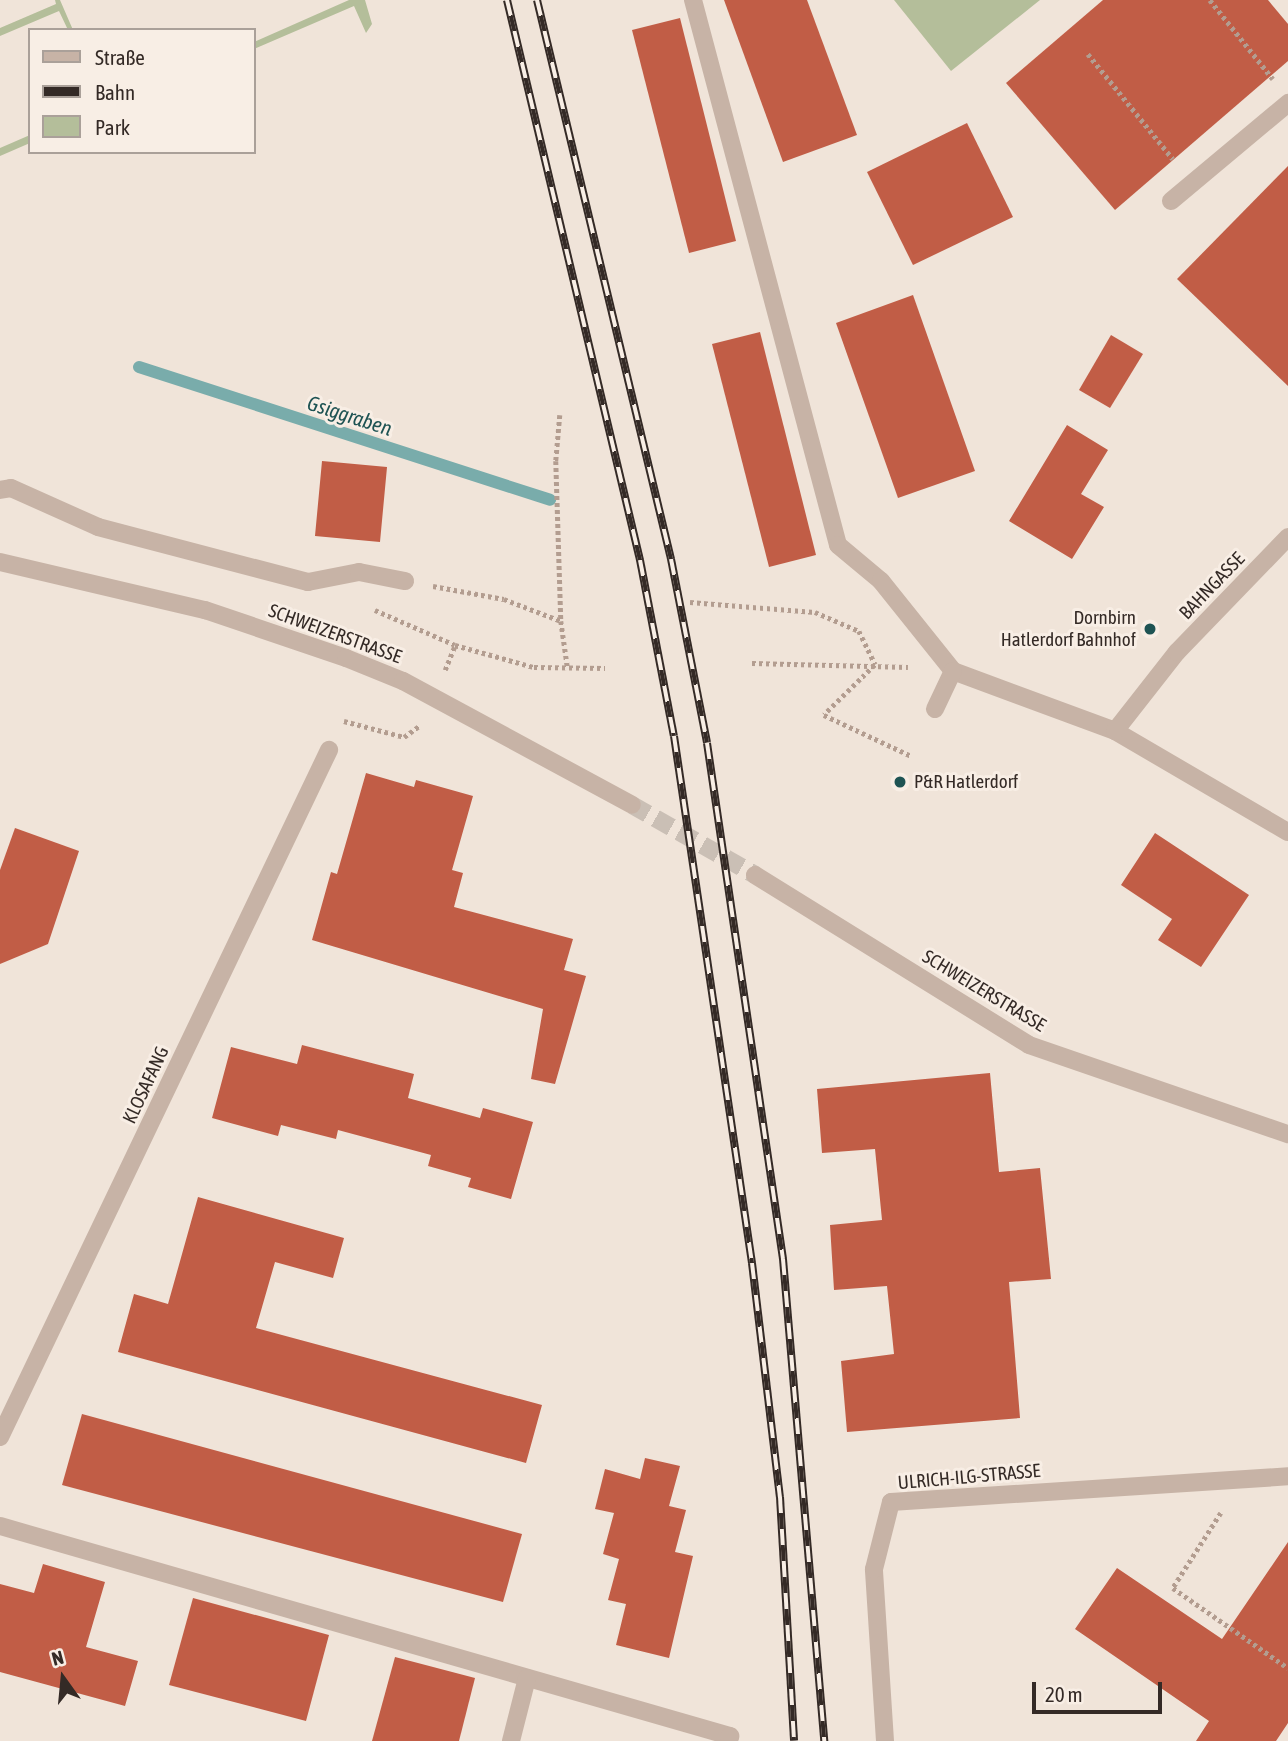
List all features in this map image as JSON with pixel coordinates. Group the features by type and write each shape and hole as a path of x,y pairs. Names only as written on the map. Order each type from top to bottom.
{"street":[{"path":"693,0 838,545 881,581 953,671 1115,731 1288,832"},
{"path":"1171,201 1288,103"},
{"path":"0,490 11,488 98,527 308,582 359,572 405,581"},
{"name":"BAHNGASSE","path":"1115,731 1177,652 1288,537"},
{"name":"SCHWEIZERSTRASSE","path":"0,562 205,610 346,658 403,681 632,805"},
{"path":"935,709 953,671"},
{"name":"KLOSAFANG","path":"0,1437 329,750"},
{"name":"SCHWEIZERSTRASSE","path":"755,875 1028,1045 1288,1134"},
{"name":"ULRICH-ILG-STRASSE","path":"885,1741 874,1569 891,1502 1288,1476"},
{"path":"0,1526 730,1736 729,1741"},
{"path":"511,1741 527,1678"}],"path":[{"path":"1210,0 1279,86"},
{"path":"1088,54 1193,183"},
{"path":"560,415 555,461 561,621 568,670"},
{"path":"405,581 503,599 561,621"},
{"path":"690,602 816,612 859,631 875,664"},
{"path":"372,608 455,645 534,667 568,670 605,668"},
{"path":"445,670 455,645"},
{"path":"752,663 875,664"},
{"path":"875,664 824,715 911,756"},
{"path":"329,750 343,720 404,737 417,731"},
{"path":"1244,1479 1173,1588 1288,1668"}],"green space":[{"path":"55,0 60,0 72,28 67,28 59,11 0,36 0,28 56,4"},
{"path":"349,0 365,0 372,24 366,33 354,6 256,48 256,41"},
{"path":"894,0 1040,0 951,71"},
{"path":"28,136 28,144 0,156 0,148"}],"building":[{"path":"724,0 807,0 857,135 783,162"},
{"path":"1103,0 1268,0 1288,24 1288,61 1115,210 1006,83"},
{"path":"680,18 736,241 689,253 632,30"},
{"path":"967,123 1013,217 913,265 867,172"},
{"path":"1288,166 1288,386 1177,279"},
{"path":"913,295 975,471 898,498 836,323"},
{"path":"760,332 816,555 769,567 712,344"},
{"path":"1111,335 1143,354 1110,408 1079,390"},
{"path":"1067,425 1108,450 1081,494 1104,507 1072,559 1009,521"},
{"path":"322,461 387,467 380,542 315,536"},
{"path":"366,773 414,787 416,780 473,796 452,870 463,873 454,907 573,939 564,970 586,976 555,1084 531,1079 543,1009 312,940 331,872 337,874"},
{"path":"15,828 79,851 48,944 0,964 0,870"},
{"path":"1155,833 1249,895 1201,967 1158,940 1172,919 1121,885"},
{"path":"302,1045 414,1074 408,1098 480,1118 483,1108 533,1122 511,1199 468,1187 471,1178 428,1166 431,1155 338,1130 336,1139 281,1125 278,1136 212,1118 231,1047 297,1064"},
{"path":"990,1073 999,1172 1040,1168 1051,1279 1009,1282 1020,1418 847,1432 841,1361 894,1354 887,1286 834,1290 830,1225 882,1220 875,1149 822,1153 817,1089"},
{"path":"198,1197 344,1238 333,1278 275,1262 256,1328 542,1405 526,1463 118,1352 134,1294 168,1304"},
{"path":"82,1414 522,1534 503,1602 62,1485"},
{"path":"645,1458 680,1466 669,1506 686,1510 675,1552 693,1556 669,1658 616,1645 626,1604 608,1600 619,1559 603,1554 614,1513 595,1509 605,1469 640,1479"},
{"path":"1288,1542 1288,1723 1276,1741 1196,1741 1209,1721 1075,1629 1117,1568 1222,1639"},
{"path":"43,1564 105,1582 86,1647 138,1661 125,1706 0,1672 0,1584 34,1593"},
{"path":"193,1598 329,1635 306,1721 169,1685"},
{"path":"395,1657 475,1678 459,1741 372,1741"}],"waterway":[{"name":"Gsiggraben","path":"139,367 550,500"}],"tunnel":[{"path":"632,805 755,875"}],"railway":[{"path":"507,0 640,560 674,736 752,1263 780,1497 794,1741"},
{"path":"537,0 671,559 707,743 783,1259 824,1741"}],"place":[{"name":"Dornbirn Hatlerdorf Bahnhof","path":"1150,629"},
{"name":"P&R Hatlerdorf","path":"900,782"}]}
